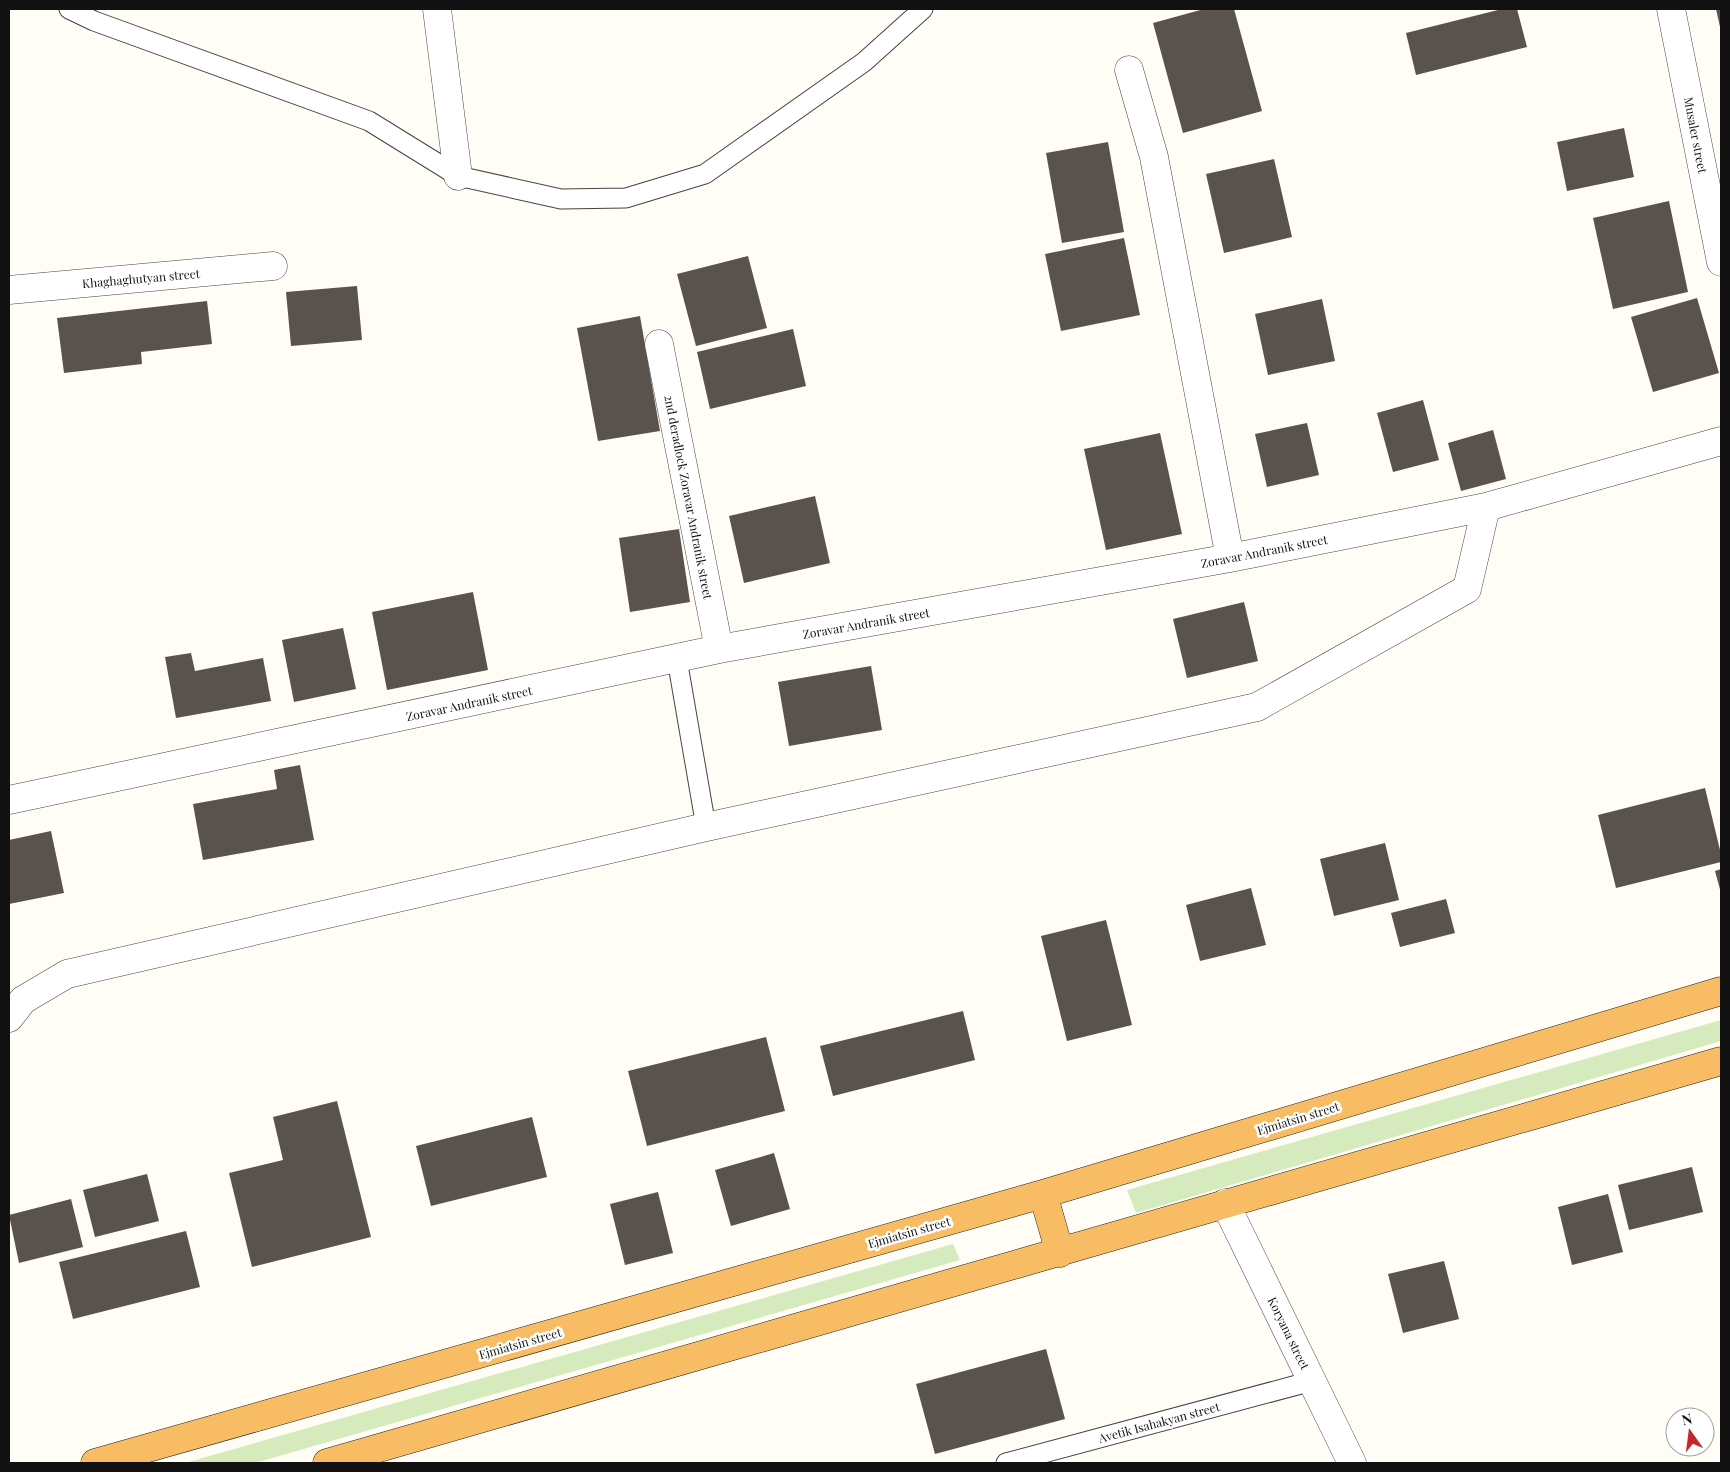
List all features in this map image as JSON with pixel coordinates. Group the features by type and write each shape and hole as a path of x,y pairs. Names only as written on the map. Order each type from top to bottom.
{"highway":[{"name":"Ejmiatsin street","path":"95,1463 1043,1194 1721,991"},
{"path":"327,1463 1721,1061"},
{"path":"1043,1194 1060,1253"}],"street":[{"path":"437,9 458,176"},
{"name":"Musaler street","path":"1671,9 1721,262"},
{"path":"1129,70 1154,157 1230,558"},
{"name":"Khaghaghutyan street","path":"9,290 273,266"},
{"name":"2nd deradlock Zoravar Andranik street","path":"658,344 719,649"},
{"name":"Zoravar Andranik street","path":"9,800 719,649 1230,558 1486,507 1721,441"},
{"path":"9,1018 23,1000 67,974 706,827 1257,707 1467,589 1486,507"},
{"name":"Koryana street","path":"1225,1204 1352,1463"}],"lane":[{"path":"69,9 94,21 369,121 458,176 561,198 626,198 705,174 864,62 923,9"},
{"path":"677,659 706,827"},
{"name":"Avetik Isahakyan street","path":"1006,1463 1312,1381"}],"green space":[{"path":"1721,1020 1721,1041 1136,1213 1127,1190"},
{"path":"953,1244 960,1260 255,1463 185,1463"}],"building":[{"path":"1204,9 1234,9 1262,111 1183,133 1153,23"},
{"path":"1502,9 1517,9 1527,47 1416,75 1406,33"},
{"path":"1716,9 1721,9 1721,27 1720,27"},
{"path":"1624,128 1634,177 1567,191 1557,142"},
{"path":"1108,142 1124,232 1062,243 1046,153"},
{"path":"1274,159 1292,237 1224,253 1206,174"},
{"path":"1669,201 1688,292 1613,309 1593,218"},
{"path":"1124,238 1140,315 1061,331 1045,254"},
{"path":"748,256 767,328 696,346 677,274"},
{"path":"357,286 362,340 291,346 286,292"},
{"path":"1697,298 1719,373 1653,392 1631,317"},
{"path":"1322,299 1335,361 1268,375 1255,314"},
{"path":"207,301 212,344 141,352 142,364 64,373 57,318"},
{"path":"640,316 660,431 598,441 577,328"},
{"path":"793,329 806,386 710,409 697,352"},
{"path":"1423,400 1439,460 1393,472 1377,413"},
{"path":"1307,423 1319,475 1267,487 1255,434"},
{"path":"1493,430 1506,479 1461,491 1448,443"},
{"path":"1160,433 1182,534 1106,550 1084,449"},
{"path":"815,496 830,563 744,583 729,516"},
{"path":"679,529 690,602 630,612 619,538"},
{"path":"473,592 488,670 387,690 372,612"},
{"path":"1244,602 1258,661 1187,678 1173,619"},
{"path":"343,628 356,689 294,702 282,640"},
{"path":"191,653 195,671 263,658 271,701 176,718 165,657"},
{"path":"871,666 882,730 789,746 778,682"},
{"path":"300,765 314,840 203,860 193,804 277,789 274,770"},
{"path":"1705,788 1721,854 1721,862 1616,888 1598,815"},
{"path":"51,831 64,893 9,904 9,840"},
{"path":"1385,843 1399,900 1334,916 1320,859"},
{"path":"1721,869 1721,893 1715,871"},
{"path":"1251,888 1266,945 1200,961 1186,905"},
{"path":"1446,899 1455,933 1400,947 1391,913"},
{"path":"1106,920 1132,1025 1067,1041 1041,936"},
{"path":"963,1011 975,1060 833,1096 820,1046"},
{"path":"766,1037 785,1111 647,1146 628,1071"},
{"path":"337,1101 371,1237 252,1267 229,1173 283,1160 273,1117"},
{"path":"532,1117 547,1177 431,1206 416,1146"},
{"path":"774,1153 790,1209 731,1226 715,1170"},
{"path":"1692,1167 1703,1212 1629,1230 1618,1185"},
{"path":"147,1174 159,1221 95,1237 83,1190"},
{"path":"658,1192 673,1253 625,1265 610,1204"},
{"path":"1608,1194 1623,1252 1572,1265 1558,1207"},
{"path":"71,1199 83,1247 19,1263 9,1215"},
{"path":"186,1231 200,1287 73,1319 59,1262"},
{"path":"1444,1261 1459,1319 1403,1333 1388,1274"},
{"path":"1046,1349 1065,1419 935,1454 916,1384"}]}
